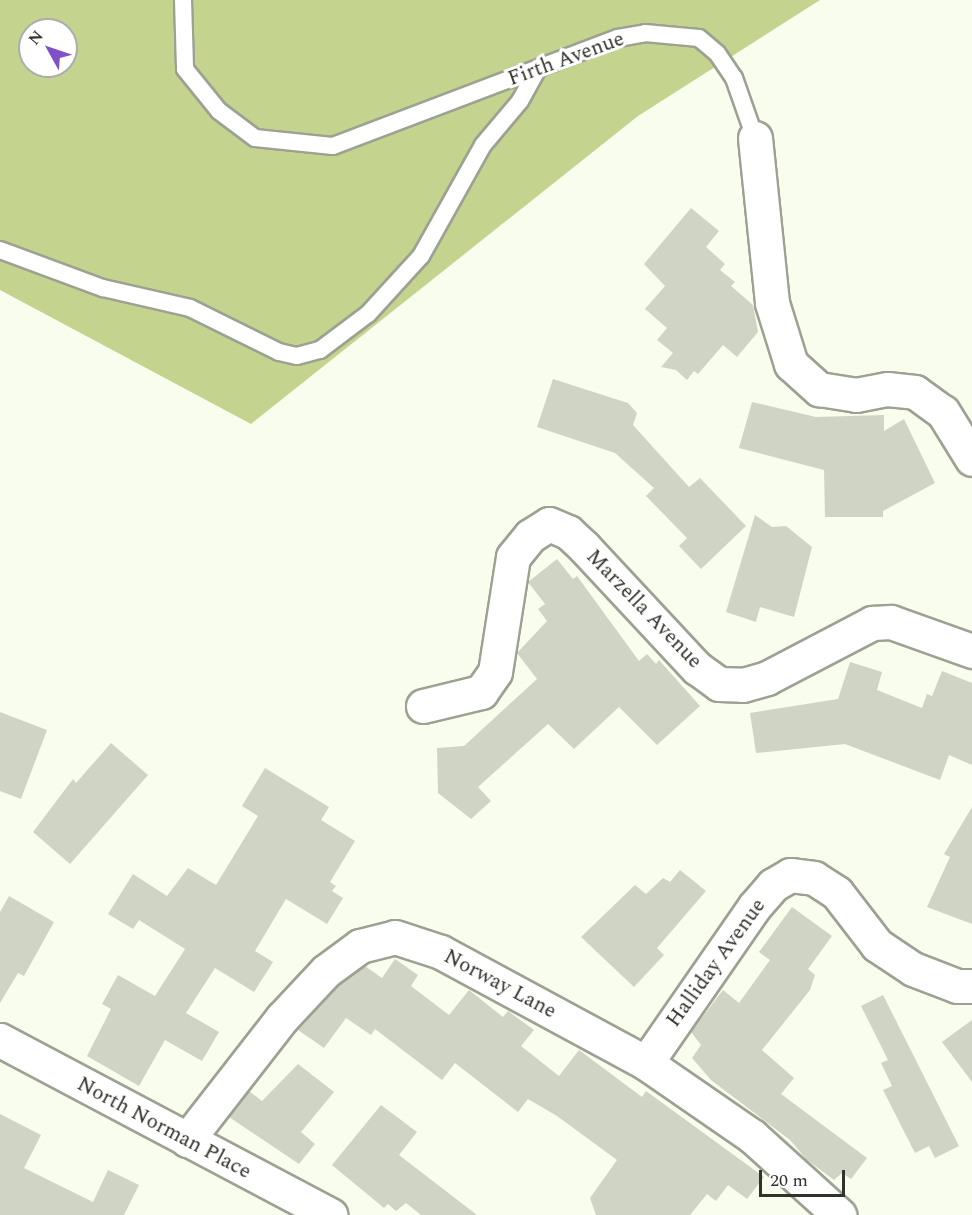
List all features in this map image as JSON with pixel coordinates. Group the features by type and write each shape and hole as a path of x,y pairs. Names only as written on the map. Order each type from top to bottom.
{"street":[{"name":"Firth Avenue","path":"755,138 772,303 791,364 819,389 856,395 887,389 915,392 943,412 972,459"},
{"name":"Marzella Avenue","path":"423,706 481,692 495,672 513,557 530,536 549,524 568,532 584,547 697,668 719,684 743,685 767,678 872,623 891,622 972,651"},
{"name":"Halliday Avenue","path":"646,1063 754,907 773,885 790,875 814,878 837,893 877,945 913,969 957,986 972,986"},
{"name":"Norway Lane","path":"187,1140 282,1018 326,971 360,946 394,937 441,952 646,1063 752,1136 839,1215"},
{"name":"North Norman Place","path":"0,1040 330,1215"}],"lane":[{"name":"Firth Avenue","path":"183,0 185,69 219,111 255,138 333,146 636,34 699,38 717,53 734,78 755,138"},
{"path":"0,250 103,288 190,308 279,352 297,356 320,350 368,314 421,256 483,145 520,101 538,69"}],"green space":[{"path":"0,0 820,0 638,116 251,424 0,290"}],"building":[{"path":"691,208 719,231 706,247 725,264 720,270 735,282 731,286 753,305 758,332 737,357 723,345 698,374 694,371 687,380 676,370 661,367 673,353 657,340 667,328 645,309 665,286 644,264"},
{"path":"553,379 628,403 637,413 633,425 689,487 700,478 746,526 701,569 679,546 687,538 646,496 654,488 615,453 537,427"},
{"path":"752,402 816,417 884,415 884,431 904,419 935,483 883,511 883,517 825,517 824,470 739,448"},
{"path":"755,515 772,527 786,526 812,547 794,617 760,607 756,622 726,612"},
{"path":"557,559 573,579 577,576 639,661 647,654 656,664 659,660 700,706 657,745 619,707 574,749 548,724 478,787 491,801 471,819 438,793 437,748 464,746 537,679 517,653 547,621 538,609 545,604 528,582"},
{"path":"850,662 882,672 877,690 922,708 927,694 932,696 942,671 972,683 972,765 949,755 940,780 845,744 756,753 750,713 838,699"},
{"path":"0,712 47,730 21,799 0,791"},
{"path":"111,743 148,775 70,864 33,832 73,779 76,783"},
{"path":"265,768 329,807 321,820 355,841 330,882 336,886 332,891 343,898 327,924 286,899 255,951 273,962 254,992 215,968 186,1013 219,1032 202,1061 165,1040 139,1086 87,1056 111,1009 102,1004 118,975 155,996 185,949 139,920 133,929 108,914 133,874 167,896 188,868 216,885 258,816 242,806"},
{"path":"972,807 972,924 927,907 950,857 944,854"},
{"path":"680,870 706,891 657,948 664,955 634,987 581,937 635,885 646,894 663,878 670,882"},
{"path":"9,896 54,922 24,976 18,973 0,1003 0,912"},
{"path":"792,907 832,936 808,969 815,975 810,990 762,1050 794,1078 781,1094 867,1158 851,1179 842,1173 834,1180 806,1159 790,1140 711,1080 692,1058 701,1045 691,1032 723,990 739,1003 770,960 759,952"},
{"path":"395,959 418,975 411,986 449,1015 469,990 503,1017 508,1011 534,1030 521,1046 559,1076 579,1050 642,1097 646,1091 764,1177 747,1199 728,1185 716,1201 707,1194 690,1215 596,1215 590,1198 617,1160 557,1116 528,1099 518,1112 455,1063 442,1080 375,1029 371,1035 346,1018 324,1048 298,1030 339,985 365,966 382,978"},
{"path":"883,995 959,1146 935,1158 929,1146 915,1153 883,1090 892,1086 881,1063 888,1060 861,1006"},
{"path":"972,1020 972,1082 942,1042"},
{"path":"298,1064 334,1092 301,1132 315,1144 299,1164 229,1117 249,1091 262,1101"},
{"path":"381,1105 417,1132 399,1155 477,1215 421,1215 406,1203 396,1211 388,1204 384,1208 332,1165"},
{"path":"0,1114 41,1135 24,1168 93,1202 108,1170 139,1185 124,1215 0,1215"}]}
